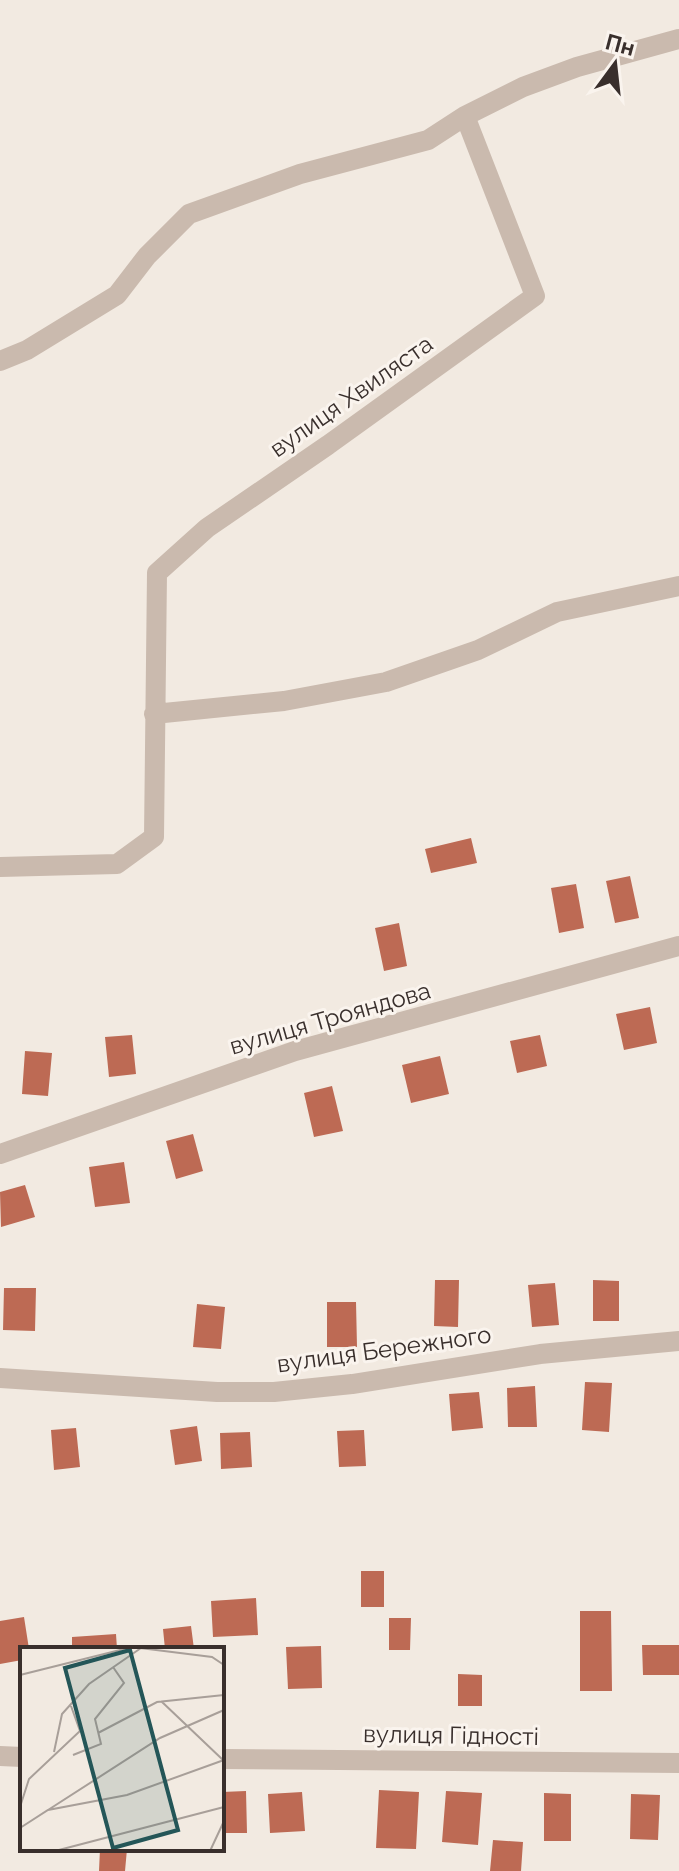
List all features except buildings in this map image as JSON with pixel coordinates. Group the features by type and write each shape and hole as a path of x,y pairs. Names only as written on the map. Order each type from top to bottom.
{"street":[{"path":"0,361 27,350 117,295 147,256 189,214 300,174 428,140 465,116 523,87 577,67 679,39"},
{"name":"вулиця Хвиляста","path":"154,714 157,573 207,528 340,437 535,296 465,116"},
{"path":"0,867 117,864 154,837 154,714 284,701 386,682 478,650 557,612 679,586"},
{"name":"вулиця Трояндова","path":"0,1154 295,1051 679,946"},
{"name":"вулиця Бережного","path":"0,1378 217,1392 274,1392 352,1384 540,1354 679,1341"},
{"path":"0,1756 20,1757"},
{"name":"вулиця Гідності","path":"224,1759 679,1763"}]}
